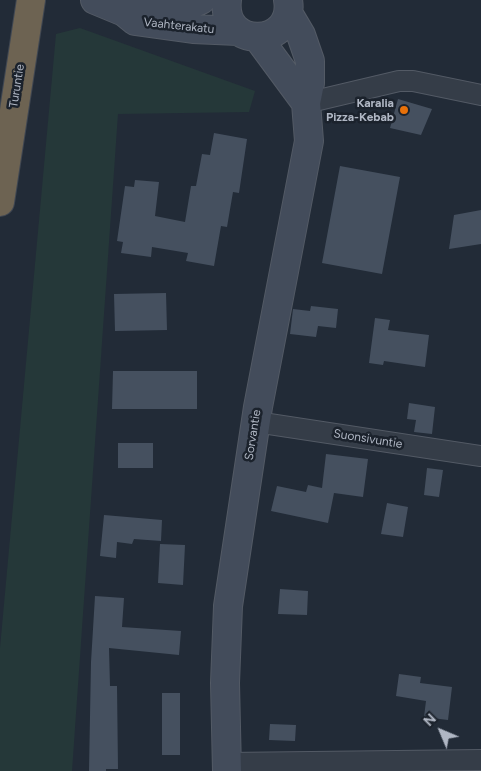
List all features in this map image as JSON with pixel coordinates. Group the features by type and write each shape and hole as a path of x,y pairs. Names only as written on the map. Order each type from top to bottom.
{"highway":[{"name":"Turuntie","path":"0,202 29,9"}],"main road":[{"name":"Vaahterakatu","path":"95,0 124,12 135,22 248,34"},
{"name":"Vaahterakatu","path":"124,12 136,5 194,3 201,0"},
{"path":"227,0 228,16 248,34 306,103"},
{"path":"248,34 277,31 290,4"},
{"name":"Sorvantie","path":"226,767 224,683 228,606 256,422 309,141 306,103 310,83 310,61 290,4"}],"street":[{"path":"306,103 406,81 481,95"},
{"name":"Suonsivuntie","path":"256,422 481,456"},
{"path":"226,767 481,760"}],"shaded area":[{"path":"80,28 255,91 249,112 118,114 72,771 0,771 0,648 56,34"}],"building":[{"path":"398,99 432,109 421,135 390,128"},
{"path":"214,133 247,139 239,193 233,192 227,227 221,226 214,266 186,261 188,253 152,247 151,257 121,253 123,242 117,241 125,186 134,187 135,180 159,182 155,216 185,222 191,186 196,186 202,154 210,155"},
{"path":"340,166 400,177 382,274 322,263"},
{"path":"481,210 481,244 449,249 454,215"},
{"path":"166,293 167,330 115,331 114,294"},
{"path":"311,306 338,309 336,328 318,326 316,337 290,334 293,309 310,311"},
{"path":"375,318 390,320 388,330 429,335 425,367 384,361 383,365 369,363"},
{"path":"113,371 197,371 197,409 112,409"},
{"path":"409,403 435,407 432,434 414,432 416,420 407,419"},
{"path":"118,443 153,443 153,468 118,468"},
{"path":"326,454 368,459 363,497 334,493 328,523 271,511 277,486 306,492 308,485 322,488"},
{"path":"427,468 443,470 439,497 424,495"},
{"path":"387,503 408,507 403,537 381,534"},
{"path":"104,515 162,520 161,541 134,539 132,544 117,542 116,558 100,556"},
{"path":"160,544 185,545 183,585 158,583"},
{"path":"280,589 308,591 307,615 278,614"},
{"path":"95,596 124,598 122,627 181,631 179,655 109,648 110,686 117,686 118,769 106,769 106,771 89,771 91,662"},
{"path":"399,674 421,677 420,683 452,687 448,720 424,717 426,701 396,696"},
{"path":"162,693 180,693 180,755 162,755"},
{"path":"270,724 296,725 295,741 269,740"}],"place":[{"name":"Karalia Pizza-Kebab","path":"404,110"}]}
